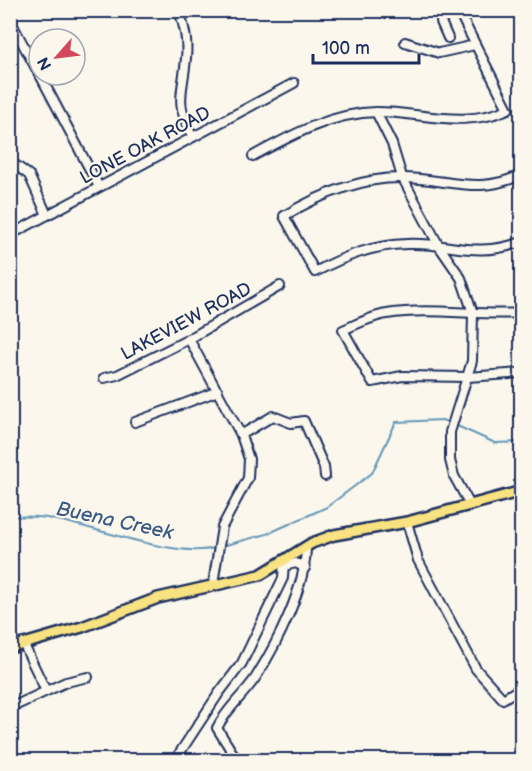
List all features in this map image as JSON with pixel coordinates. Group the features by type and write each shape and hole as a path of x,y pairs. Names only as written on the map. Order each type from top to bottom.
{"main road":[{"path":"10,648 82,627 158,598 260,575 306,548 334,535 407,522 522,491"}],"street":[{"path":"180,10 186,34 186,57 180,102 183,118 192,136"},
{"path":"448,38 441,22 444,14 452,10"},
{"path":"253,156 303,129 340,117 376,112 470,120 508,109 458,10"},
{"path":"10,20 27,52"},
{"path":"405,42 439,52 476,45"},
{"name":"LONE OAK ROAD","path":"10,235 294,82"},
{"path":"46,87 99,187"},
{"path":"376,112 392,144 402,177 439,246 461,278 473,313 472,352 468,377 453,419 450,460 454,476 470,505"},
{"path":"10,161 29,175 47,215"},
{"path":"522,174 496,183 474,187 402,177 373,179 324,195 284,216 315,272 346,256 371,248 408,243 486,251 522,242"},
{"name":"LAKEVIEW ROAD","path":"104,378 117,375 189,339 280,286"},
{"path":"522,313 486,315 409,311 386,314 343,330 372,382 402,376 468,377 522,373"},
{"path":"189,339 241,435 249,459 248,478 222,527 213,584"},
{"path":"135,422 218,390"},
{"path":"241,435 273,416 285,422 304,421 324,467 325,476"},
{"path":"407,522 418,560 476,669 503,699 514,692"},
{"path":"237,760 217,728 226,711 256,677 289,614 305,568 306,548"},
{"path":"175,760 219,693 242,663 283,578 284,563 296,563 305,568"},
{"path":"23,643 46,691"},
{"path":"10,708 46,691 88,677"}],"waterway":[{"name":"Buena Creek","path":"226,545 267,534 327,507 372,473 396,422 442,420 450,423"},
{"name":"Buena Creek","path":"455,425 495,443 522,442"},
{"name":"Buena Creek","path":"10,516 52,519 157,546 198,550 214,548"}]}
